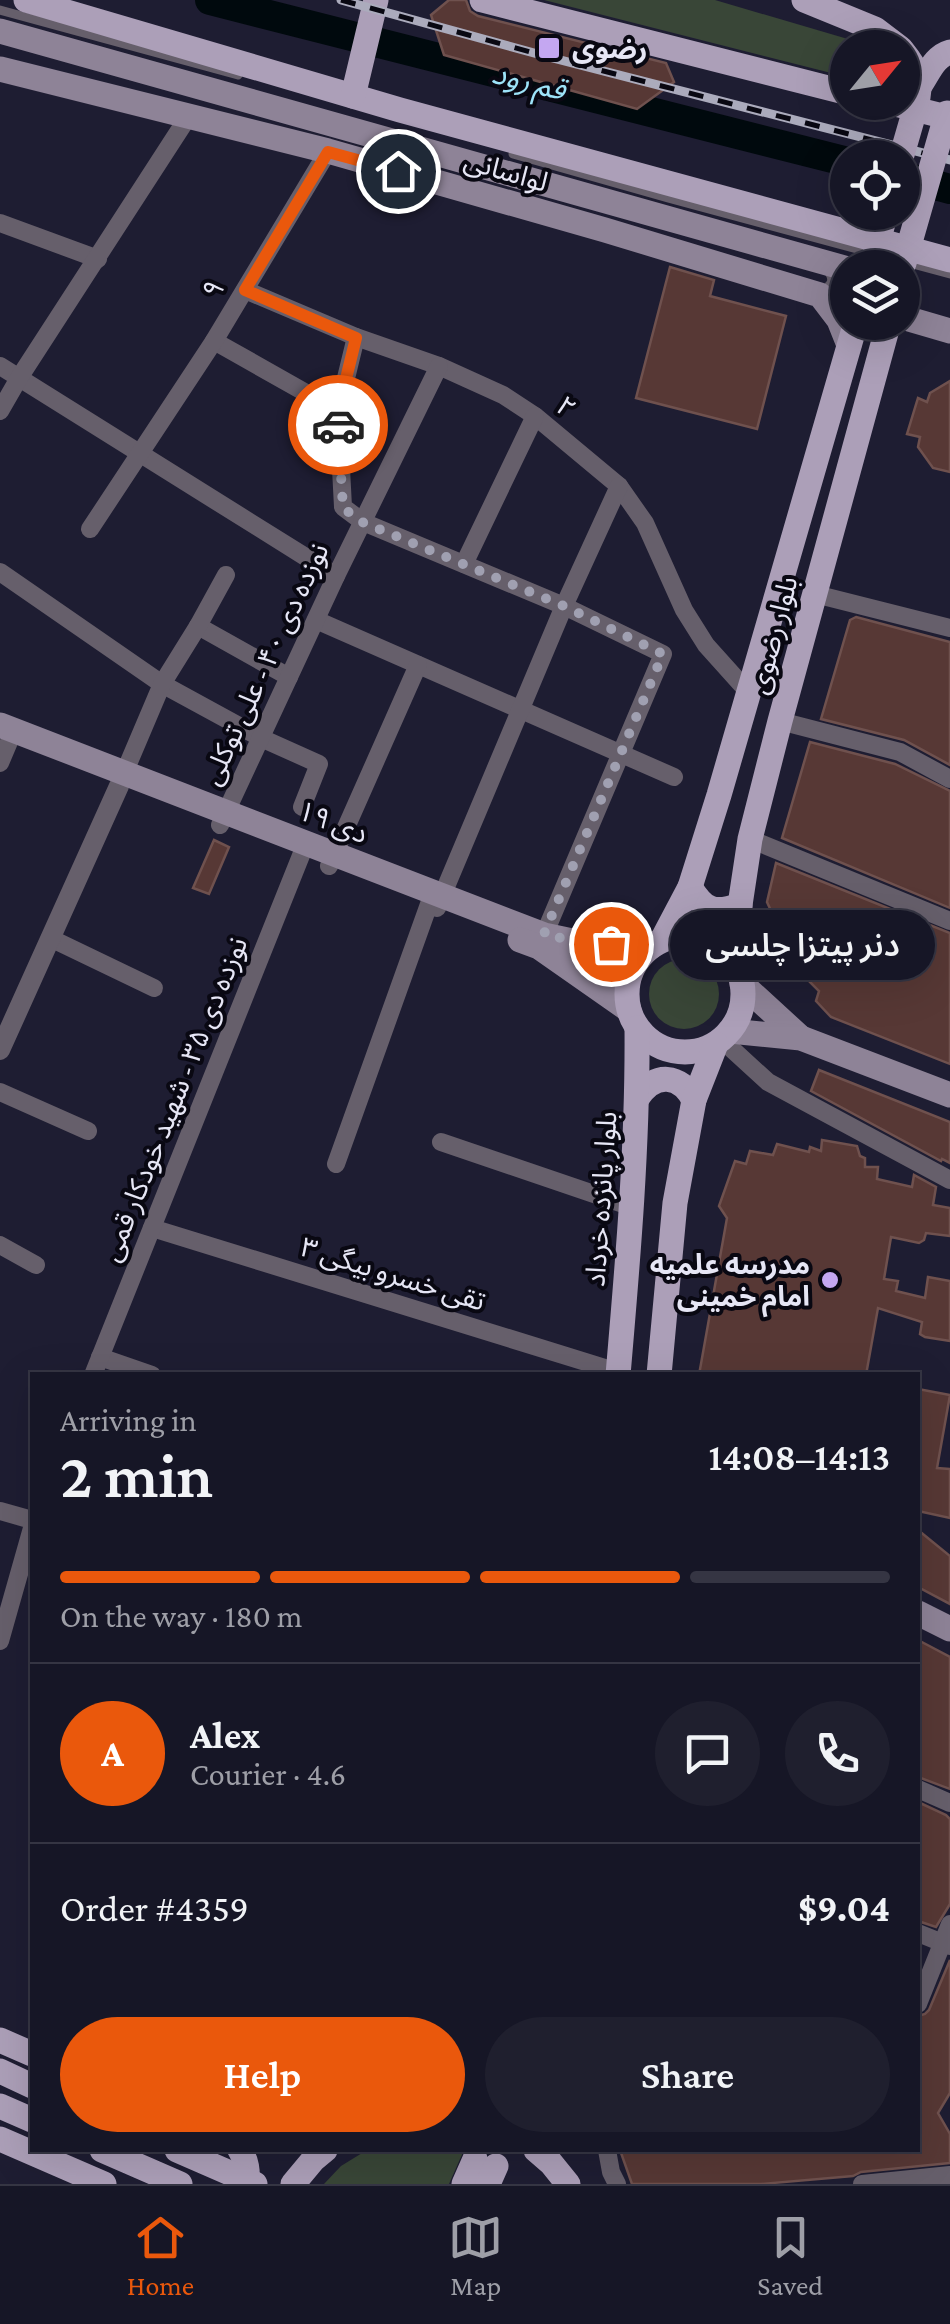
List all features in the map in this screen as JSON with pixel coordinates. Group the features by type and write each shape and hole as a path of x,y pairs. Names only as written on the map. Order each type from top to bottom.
{"main road":[{"path":"354,96 376,0"},
{"path":"482,0 830,88"},
{"path":"804,0 877,30"},
{"path":"840,0 860,0"},
{"path":"35,8 950,260"},
{"name":"لواسانی","path":"0,31 830,265"},
{"path":"920,91 936,61 950,52"},
{"name":"لواسانی","path":"0,70 328,152 820,294"},
{"path":"909,250 949,113 920,108"},
{"path":"820,294 830,306"},
{"path":"920,322 950,331"},
{"name":"بلوار رضوی","path":"657,943 690,887 750,694 850,340"},
{"name":"بلوار رضوی","path":"740,976 740,905 750,839 884,340"},
{"name":"۱۹ دی","path":"4,740 122,780 435,900 539,947 633,1019"},
{"path":"690,887 710,909 720,911 740,905"},
{"name":"۱۹ دی","path":"435,900 577,942 657,943"},
{"path":"801,1038 740,976 724,951 705,940 684,936 657,943 636,963 631,974 627,986 633,1019 650,1040 665,1049 700,1050 722,1038 801,1038 950,1095"},
{"path":"659,1372 675,1203 694,1100 722,1038 738,1017 743,1001 740,976"},
{"name":"بلوار پانزده خرداد","path":"618,1372 638,1098 633,1019"},
{"path":"638,1098 655,1081 667,1079 679,1082 694,1100"},
{"path":"920,1615 950,1630"},
{"path":"0,2040 30,2053"},
{"path":"0,2072 30,2085"},
{"path":"0,2106 30,2119"},
{"path":"0,2139 104,2184"},
{"path":"107,2152 180,2184"},
{"path":"182,2152 251,2184"},
{"path":"241,2152 251,2184"},
{"path":"293,2184 323,2152"},
{"path":"538,2152 569,2184"},
{"path":"569,2184 570,2152"},
{"path":"464,2184 486,2170"}],"street":[{"path":"0,411 188,116"},
{"name":"۹","path":"90,529 214,341 328,152"},
{"path":"0,223 98,259"},
{"name":"۲","path":"245,290 356,338 439,366 503,394 535,416 619,486 645,524 684,610 706,645 750,694"},
{"path":"820,294 830,292"},
{"path":"356,338 338,411 343,508 362,522 564,606 663,654 544,934"},
{"path":"214,341 338,411"},
{"path":"0,366 336,576"},
{"name":"نوزده دی ۴۰ - علی توکلی","path":"223,819 439,366"},
{"path":"464,564 535,416"},
{"path":"336,1164 435,900 619,486"},
{"path":"0,572 162,684 261,738 319,764 302,807"},
{"path":"0,1050 162,684 226,575"},
{"path":"815,594 950,628"},
{"path":"316,620 674,777"},
{"path":"198,626 289,677"},
{"path":"332,860 418,665"},
{"path":"780,721 900,752 950,779"},
{"path":"750,839 950,921"},
{"name":"نوزده دی ۳۵ - شهید خودکار قمی","path":"96,1366 304,850"},
{"path":"50,938 154,988"},
{"path":"722,1038 768,1082 950,1180"},
{"path":"0,1092 88,1131"},
{"path":"441,1142 632,1207"},
{"name":"۳ تقی خسرو بیگی","path":"152,1228 612,1372"},
{"path":"0,1245 36,1265"},
{"path":"96,1366 133,1372"},
{"path":"0,1511 30,1519"},
{"path":"0,1641 30,1535"},
{"path":"920,1790 950,1803"},
{"path":"920,2000 946,1944 950,1924"},
{"path":"920,1934 946,1944"},
{"path":"607,2152 617,2184"},
{"path":"862,2184 950,2175"}],"lane":[{"path":"0,10 35,8 250,79"},
{"path":"306,94 439,132"},
{"path":"496,149 950,274"}],"green space":[{"path":"544,0 715,0 830,34 830,73"},
{"path":"684,959 698,961 709,969 717,980 717,1008 709,1019 698,1027 684,1029 670,1027 659,1019 651,1008 649,994 651,980 659,969 670,961"},
{"path":"364,2152 463,2152 449,2184 324,2184 341,2166"}],"building":[{"name":"رضوی","path":"449,0 466,0 470,11 478,16 666,63 674,82 637,109 444,55 431,15"},
{"path":"670,267 714,280 710,296 786,316 757,429 636,398"},
{"path":"950,381 950,472 933,468 918,447 920,437 907,434 918,398 927,402 930,393"},
{"path":"856,617 950,642 950,765 904,740 821,719 850,620"},
{"path":"810,742 895,764 950,791 950,908 782,838"},
{"path":"214,840 229,847 209,894 193,888"},
{"path":"776,863 950,933 950,1064 831,1017 816,1001 819,991 799,971 767,902"},
{"path":"819,1070 950,1122 950,1163 811,1091"},
{"name":"مدرسه علمیه امام خمینی","path":"822,1140 857,1146 860,1156 865,1158 865,1167 878,1167 877,1179 912,1187 914,1175 936,1187 933,1205 950,1208 950,1236 926,1233 919,1243 891,1237 884,1279 898,1281 896,1291 925,1298 928,1277 950,1281 950,1341 925,1337 920,1334 922,1322 878,1308 867,1372 700,1372 727,1218 719,1206 735,1161 746,1164 750,1151 773,1155 777,1144 821,1151"},
{"path":"920,1389 950,1395 937,1468 950,1469 950,1518 920,1511"},
{"path":"920,1532 950,1556 950,1604 920,1588"},
{"path":"920,1641 950,1657 950,1789 920,1778"},
{"path":"920,1803 950,1819 950,1904 936,1927 920,1922"},
{"path":"950,1960 950,2093 938,2113 950,2134 950,2163 761,2184 632,2184 621,2152 920,2152 920,2015 929,2010"}],"waterway":[{"name":"قم رود","path":"210,0 830,157"},
{"name":"قم رود","path":"920,181 950,189"}],"railway":[{"path":"341,0 950,160"}],"way so far":[{"path":"338,425 343,508 362,522 564,606 663,654 544,934 577,942 611,944"}],"place":[{"name":"رضوی","path":"549,48"},
{"name":"دنر پیتزا چلسی","path":"611,944"},
{"name":"مدرسه علمیه امام خمینی","path":"830,1280"}],"route":[{"path":"338,425 356,338 245,290 328,152 398,171"}]}
